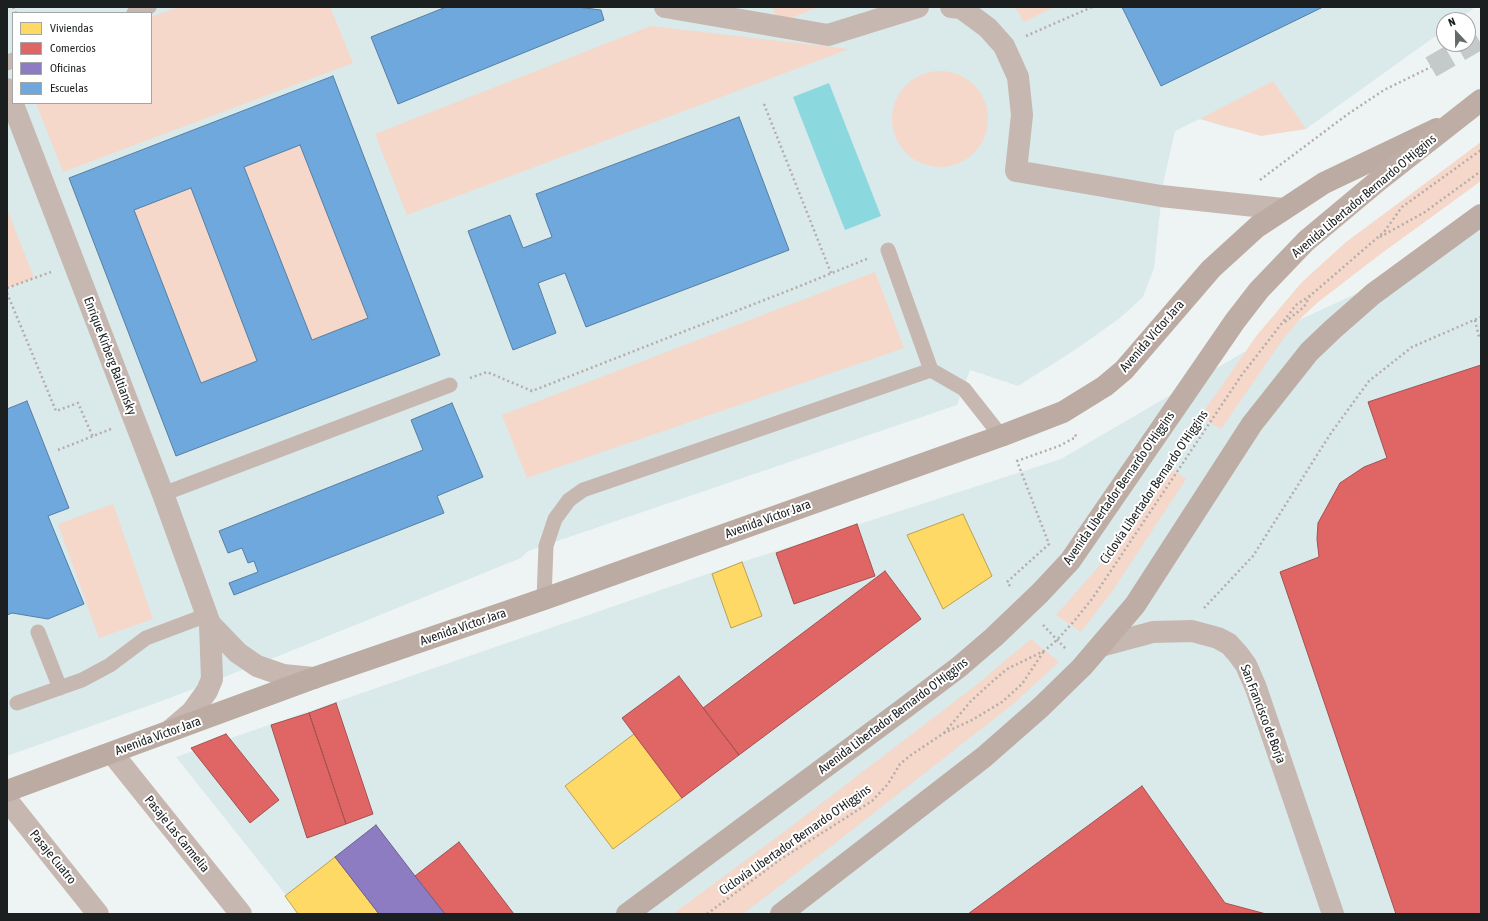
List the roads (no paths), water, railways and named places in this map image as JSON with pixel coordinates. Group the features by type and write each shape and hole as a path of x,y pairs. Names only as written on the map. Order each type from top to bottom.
{"main road":[{"name":"Avenida Libertador Bernardo O'Higgins","path":"627,914 959,667 1025,608 1070,561 1235,321 1259,290 1306,241 1379,180 1481,100"},
{"name":"Avenida Víctor Jara","path":"7,791 314,678 544,599 1001,436 1063,412 1105,386 1124,370 1211,269 1257,227 1324,183 1454,120"},
{"path":"781,914 984,757 1036,712 1082,667 1135,605 1252,424 1309,352 1373,294 1481,215"}],"street":[{"path":"665,7 828,35 918,7"},
{"path":"958,7 988,28 1004,46 1018,77 1022,115 1016,171 1161,196 1231,202 1283,209"},
{"name":"Enrique Kirberg Baltiansky","path":"7,89 12,102"},
{"name":"Enrique Kirberg Baltiansky","path":"13,104 163,494 209,620 212,673 207,691 192,712 169,732"},
{"name":"Enrique Kirberg Baltiansky","path":"209,620 238,653 257,666 283,675 314,678"},
{"name":"San Francisco de Borja","path":"1101,646 1153,632 1192,631 1206,634 1229,644 1238,654 1246,665 1256,688 1333,914"},
{"name":"Pasaje Las Carmelia","path":"112,753 241,914"},
{"name":"Pasaje Cuatro","path":"7,800 98,914"}],"lane":[{"path":"136,12 149,7"},
{"path":"888,250 931,370 964,389 1001,436"},
{"path":"544,599 546,546 554,519 569,500 584,490 931,370"},
{"path":"163,494 450,385"},
{"path":"17,703 82,680 110,665 146,638 209,620"},
{"path":"38,632 60,688"}],"water":[{"path":"829,83 881,216 845,230 793,97"}],"tunnel":[{"path":"1431,67 1481,38"}]}
